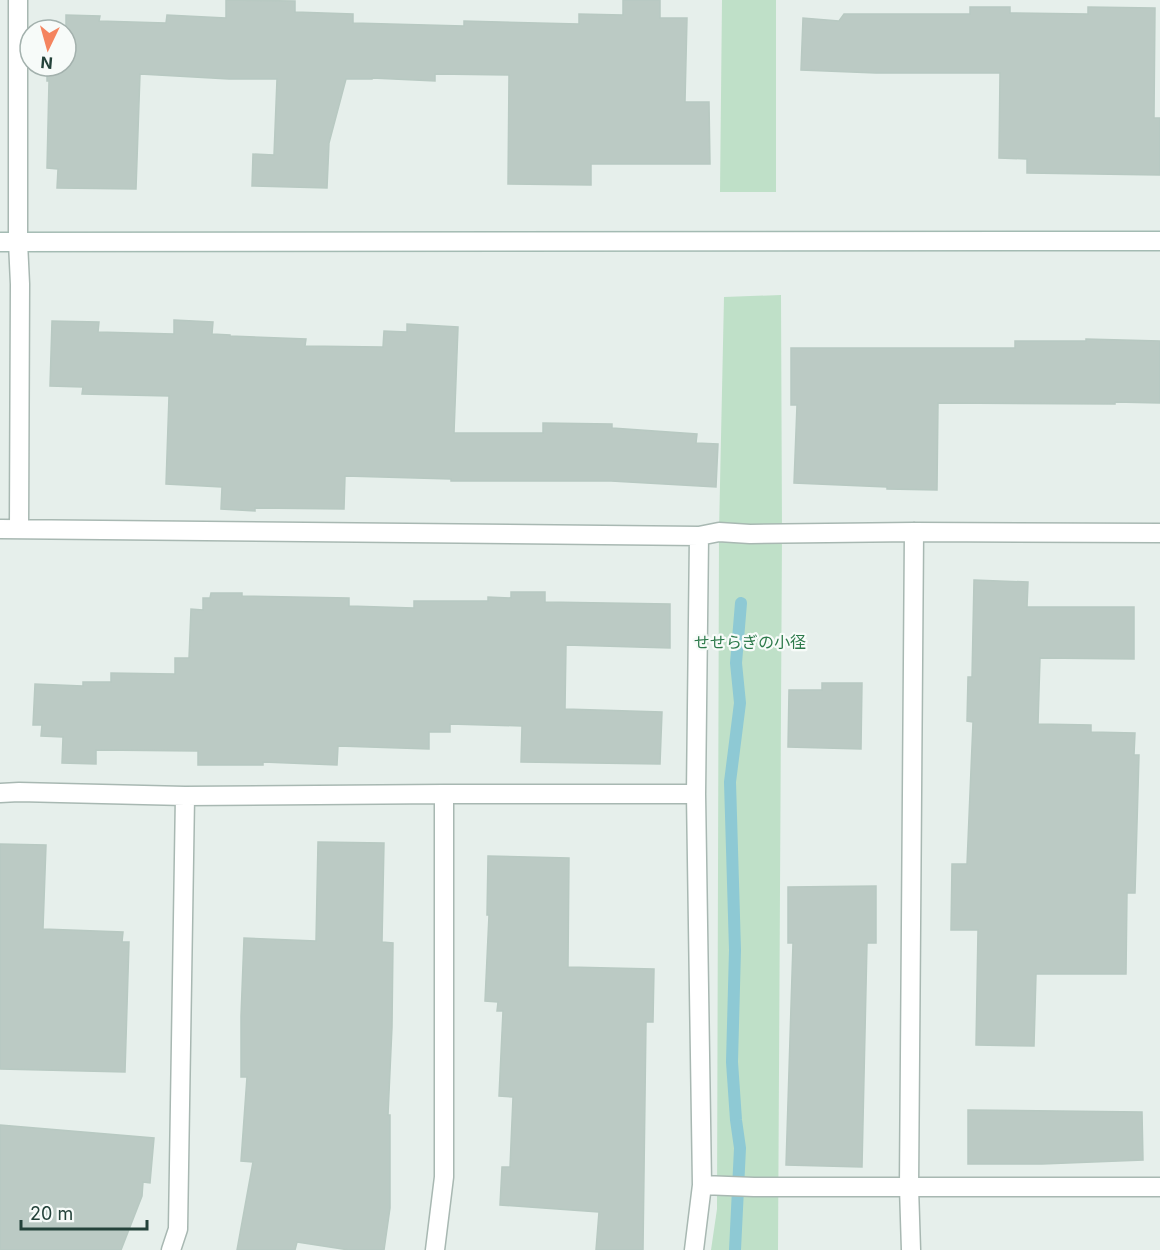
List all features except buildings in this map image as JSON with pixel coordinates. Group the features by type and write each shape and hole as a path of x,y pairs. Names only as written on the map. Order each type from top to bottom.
{"street":[{"path":"18,0 9,242 20,284 18,529"},
{"path":"9,242 1160,241"},
{"path":"0,529 699,536 719,532 750,534 1160,533"},
{"path":"911,1250 909,1187 914,532"},
{"path":"694,1250 702,1185 696,794 699,536"},
{"path":"0,793 185,796 696,794"},
{"path":"435,1250 444,1177 444,794"},
{"path":"171,1250 178,1229 185,796"},
{"path":"702,1185 1160,1187"}],"green space":[{"path":"722,0 776,0 776,192 720,192"},
{"name":"せせらぎの小径","path":"781,295 778,1250 711,1250 717,1209 719,532 724,297"}],"waterway":[{"path":"735,1250 740,1148 732,1062 735,950 730,782 740,703 736,663 741,603"}]}
